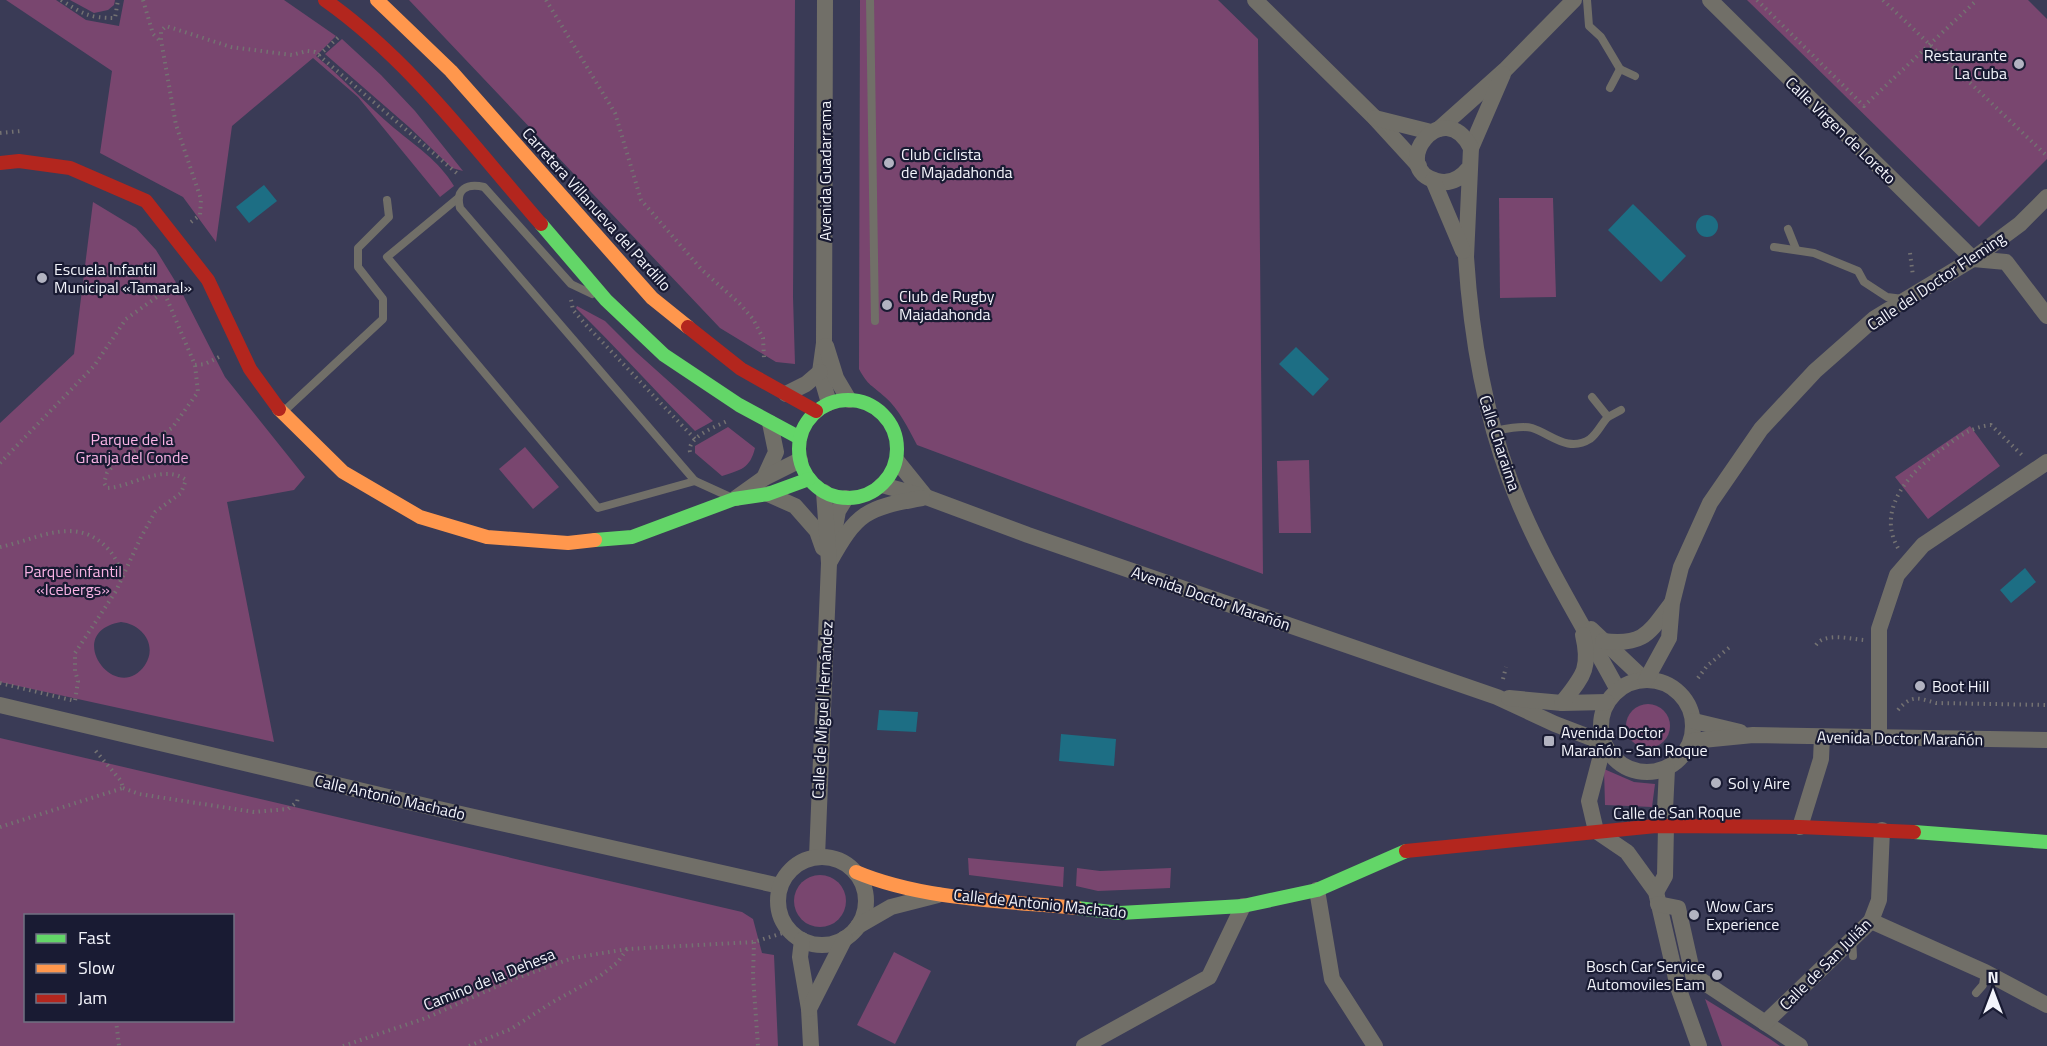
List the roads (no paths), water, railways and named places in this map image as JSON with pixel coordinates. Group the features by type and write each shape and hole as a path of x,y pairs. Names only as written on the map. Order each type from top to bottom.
{"street":[{"path":"325,0 346,15 417,80 606,300 664,355 770,423 800,438"},
{"name":"Carretera Villanueva del Pardillo","path":"377,0 451,71 652,298 741,369 786,394 823,407"},
{"name":"Avenida Guadarrama","path":"819,372 825,343 825,0"},
{"name":"Calle Charaima","path":"1255,0 1375,118 1433,180 1466,257"},
{"path":"1419,166 1420,143 1505,70 1574,0"},
{"name":"Calle Virgen de Loreto","path":"1710,0 1973,259"},
{"path":"1471,148 1505,70"},
{"path":"1375,118 1435,130 1449,129 1459,132 1466,139 1471,148 1472,158 1469,168 1453,182 1443,183 1433,180"},
{"path":"0,163 18,161 70,168 146,201 208,280 250,369 282,413 343,472 420,517 487,537 568,543 632,537 766,486 809,479"},
{"name":"Calle Charaima","path":"1469,168 1466,257 1471,328 1476,359 1494,431 1510,480 1533,533 1578,616 1612,696"},
{"name":"Calle del Doctor Fleming","path":"1645,680 1669,639 1672,603 1680,567 1710,503 1761,429 1815,371 1875,318 1973,259 2020,224 2047,197"},
{"path":"1973,259 2006,262 2047,316"},
{"name":"Avenida Guadarrama","path":"825,343 836,378 849,400"},
{"path":"786,394 806,384 819,372"},
{"path":"819,372 823,407"},
{"path":"849,400 867,403 882,412 893,426 898,443 897,461 891,474 882,485 872,493 846,498 824,492 809,479 800,460 800,438 806,424 823,407 849,400"},
{"path":"766,486 776,452 770,423"},
{"path":"766,486 800,460"},
{"path":"897,461 926,497"},
{"path":"1879,738 1879,629 1897,575 1923,546 2047,462"},
{"name":"Avenida Doctor Marañón","path":"882,485 926,497 1028,535 1497,697 1603,743 1612,757 1638,772 1652,772 1667,768"},
{"path":"766,486 795,506 817,531 829,563"},
{"name":"Calle de Miguel Hernández","path":"817,857 829,563 824,492"},
{"name":"Calle de Miguel Hernández","path":"829,563 843,537 874,508 926,497"},
{"name":"Calle de Miguel Hernández","path":"829,563 838,511 846,498"},
{"name":"Calle del Doctor Fleming","path":"1603,640 1622,643 1636,640 1649,633 1672,603"},
{"name":"Calle Charaima","path":"1578,616 1645,680"},
{"name":"Calle Charaima","path":"1562,703 1582,678 1587,654 1578,616"},
{"path":"1645,680 1660,681 1672,687 1687,702 1694,721 1692,741 1686,752 1677,762 1667,768 1665,876 1657,898"},
{"name":"Avenida Doctor Marañón","path":"1497,697 1562,703 1612,696 1630,683 1645,680"},
{"path":"1612,696 1601,724 1603,743 1589,801 1596,831 1627,852 1657,898 1678,987 1699,1046"},
{"name":"Calle Antonio Machado","path":"0,705 454,813 780,886"},
{"name":"Avenida Doctor Marañón","path":"1694,721 1753,735"},
{"name":"Avenida Doctor Marañón","path":"1692,741 1753,735 2047,740"},
{"path":"1800,827 1821,759 1822,737"},
{"name":"Calle de San Roque","path":"1317,890 1406,850 1666,826 1882,830 2047,842"},
{"name":"Calle de San Julián","path":"1765,1023 1871,921 1879,900 1882,830"},
{"path":"817,857 831,857 845,863 856,872 863,885 866,900 858,926 845,938 827,945 814,944 796,936 783,921 778,910 780,886 794,866 817,857"},
{"name":"Calle de Antonio Machado","path":"856,872 875,880 941,894 1119,913 1243,906 1317,890"},
{"path":"1317,890 1332,979 1375,1046"},
{"name":"Calle de Antonio Machado","path":"858,926 891,908 941,894"},
{"name":"Calle de San Julián","path":"1657,898 1678,908 1693,975 1800,1046"},
{"path":"1084,1046 1209,977 1243,906"},
{"path":"1871,921 1986,972 2047,1005"},
{"path":"796,936 809,1009 811,1046"},
{"path":"809,1009 845,938"}],"lane":[{"path":"870,0 874,321"},
{"path":"1587,0 1589,26 1601,37 1620,69 1635,76"},
{"path":"1610,88 1620,69"},
{"path":"606,300 571,284 484,187 475,185 468,186 460,192 457,199 387,257 598,508 695,481"},
{"path":"457,199 460,208 695,481 734,499"},
{"path":"282,413 383,319 383,299 358,267 358,248 389,218 387,200"},
{"path":"1788,229 1796,249"},
{"path":"1773,247 1814,253 1858,271 1864,282 1887,297 1906,299"},
{"path":"1592,397 1608,417"},
{"path":"1494,431 1531,428 1554,440 1575,444 1590,439 1608,417 1620,410"},
{"path":"1852,939 1853,956"},
{"path":"1976,993 1983,985 1986,972"}],"water":[{"path":"264,185 277,201 249,223 236,207"},
{"path":"1633,204 1686,256 1661,282 1608,230"},
{"path":"1707,215 1715,218 1718,226 1715,234 1707,237 1699,234 1696,226 1699,218"},
{"path":"1296,347 1329,379 1313,396 1279,364"},
{"path":"2025,568 2036,582 2011,603 2000,590"},
{"path":"879,710 918,712 916,732 877,730"},
{"path":"1061,734 1116,739 1114,766 1059,761"}],"place":[{"name":"Restaurante La Cuba","path":"2019,64"},
{"name":"Club Ciclista de Majadahonda","path":"889,163"},
{"name":"Escuela Infantil Municipal «Tamaral»","path":"42,278"},
{"name":"Club de Rugby Majadahonda","path":"887,305"},
{"name":"Boot Hill","path":"1920,686"},
{"name":"Avenida Doctor Marañón - San Roque","path":"1549,741"},
{"name":"Sol y Aire","path":"1716,783"},
{"name":"Wow Cars Experience","path":"1694,915"},
{"name":"Bosch Car Service Automoviles Eam","path":"1717,975"}],"park label":[{"name":"Parque de la Granja del Conde","path":"132,448"},
{"name":"Parque infantil «Icebergs»","path":"73,580"}]}
